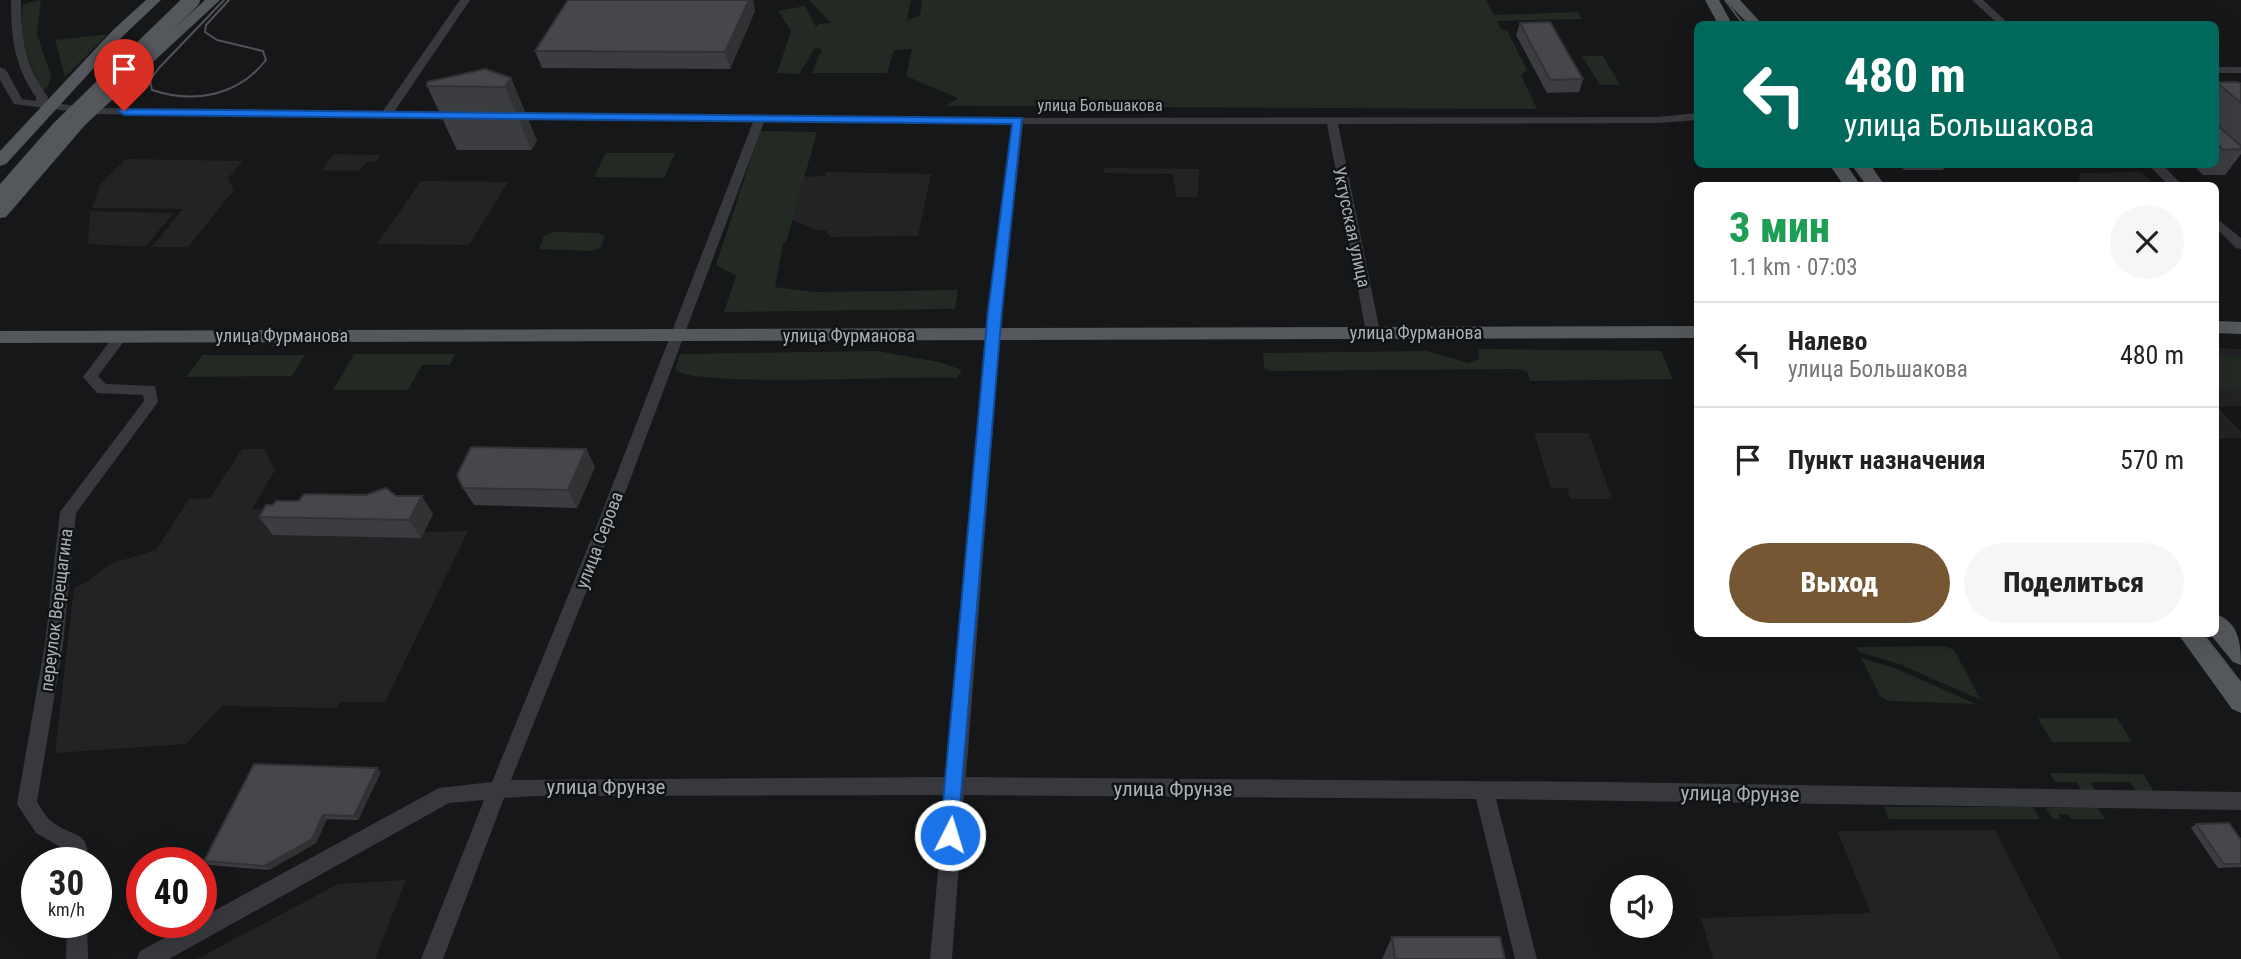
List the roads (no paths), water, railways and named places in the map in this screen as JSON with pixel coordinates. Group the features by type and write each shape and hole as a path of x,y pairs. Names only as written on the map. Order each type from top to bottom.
{"main road":[{"path":"0,178 43,130 181,0"},
{"path":"0,196 58,130 192,0"},
{"path":"0,213 92,111 213,0"},
{"path":"1712,0 1723,21"},
{"path":"1732,0 1752,21"},
{"path":"1,159 46,106 150,3"},
{"path":"2219,327 2241,328"},
{"name":"улица Фурманова","path":"0,337 1694,332"},
{"path":"2219,628 2241,655"},
{"path":"2191,637 2241,702"}],"street":[{"path":"16,0 16,45 22,71 46,106"},
{"path":"387,115 465,0"},
{"path":"1978,0 2001,21"},
{"path":"0,70 18,102 92,111 474,116"},
{"path":"2219,70 2241,70"},
{"name":"улица Большакова","path":"488,116 1332,122 1658,120 1694,116"},
{"name":"улица Серова","path":"432,959 760,118"},
{"path":"941,959 994,334 1018,121"},
{"name":"Уктусская улица","path":"1332,122 1373,332"},
{"path":"2158,168 2173,182"},
{"path":"2219,225 2241,245"},
{"name":"переулок Верещагина","path":"79,847 43,827 27,804 54,644 68,512 151,402 149,390 102,389 90,377 121,336"},
{"name":"улица Фрунзе","path":"148,959 446,794 498,789 954,786 2241,802"},
{"path":"1484,791 1526,959"},
{"path":"76,959 77,938"}],"tram line":[{"path":"224,0 159,68 150,80 152,90 184,96 214,94 242,82 266,60 263,51 217,40 205,32 206,25 229,0"},
{"path":"1725,0 1741,21"},
{"path":"1855,168 1865,182"},
{"path":"2205,637 2241,683"}]}
